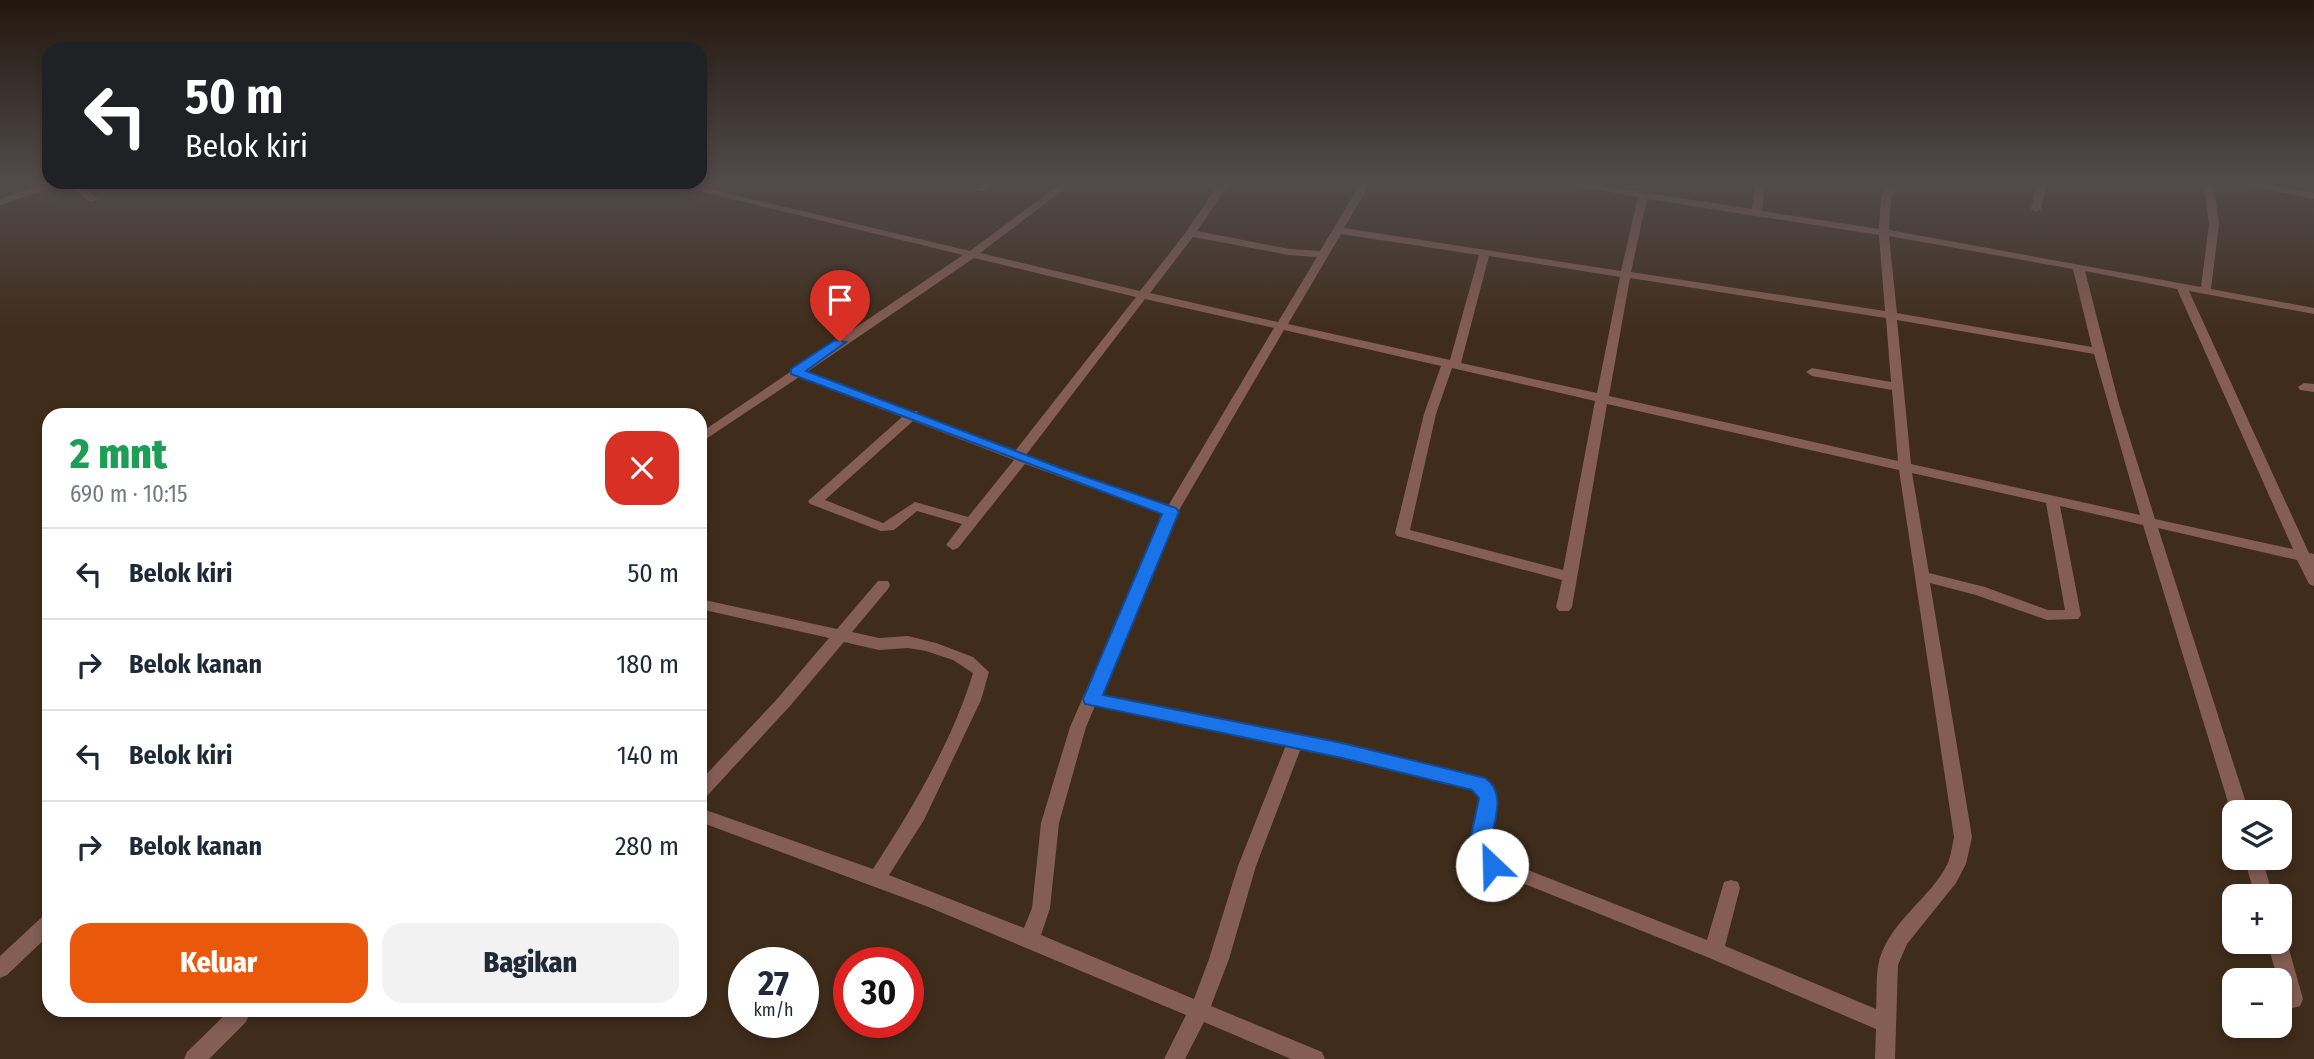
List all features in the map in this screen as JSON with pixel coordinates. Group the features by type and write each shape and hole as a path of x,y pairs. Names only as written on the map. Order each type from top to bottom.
{"street":[{"path":"884,233 1143,295 2309,558"},
{"path":"707,434 999,233"},
{"path":"953,545 1190,233"},
{"path":"1192,233 1284,251 1323,254"},
{"path":"1030,939 1042,898 1050,823 1078,727 1171,512 1335,233"},
{"path":"1361,233 1890,315 2096,351"},
{"path":"1564,607 1619,305 1628,276 1636,233"},
{"path":"1880,233 2206,289 2314,312"},
{"path":"2206,289 2213,233"},
{"path":"1884,234 1905,468 1963,837 1958,862 1938,893 1892,951 1885,1059"},
{"path":"1485,251 1452,364 1430,415 1402,533 1570,577"},
{"path":"2078,266 2096,351 2236,800"},
{"path":"2181,285 2309,558 2314,581"},
{"path":"796,372 1171,512"},
{"path":"1812,372 1898,387"},
{"path":"913,414 815,501 881,527 889,527 915,506 971,522"},
{"path":"1923,576 1980,591 2047,615 2073,615 2052,500"},
{"path":"707,784 784,702 883,585"},
{"path":"707,606 879,644 906,642 955,655 971,662 981,672 973,700 915,820 877,878"},
{"path":"1092,699 1296,740 1484,786 1489,798 1478,843 1480,855 1486,860 1886,1023"},
{"path":"1174,1059 1199,1011 1219,959 1247,866 1296,740"},
{"path":"707,817 807,850 1030,939 1315,1059"},
{"path":"1714,951 1731,888"},
{"path":"0,969 42,930"},
{"path":"2280,954 2293,999"},
{"path":"194,1059 237,1017"}],"route":[{"path":"840,342 796,372 913,414 1057,472 1171,512 1092,699 1365,755 1478,783 1484,786 1489,798 1478,850 1492,865"}]}
